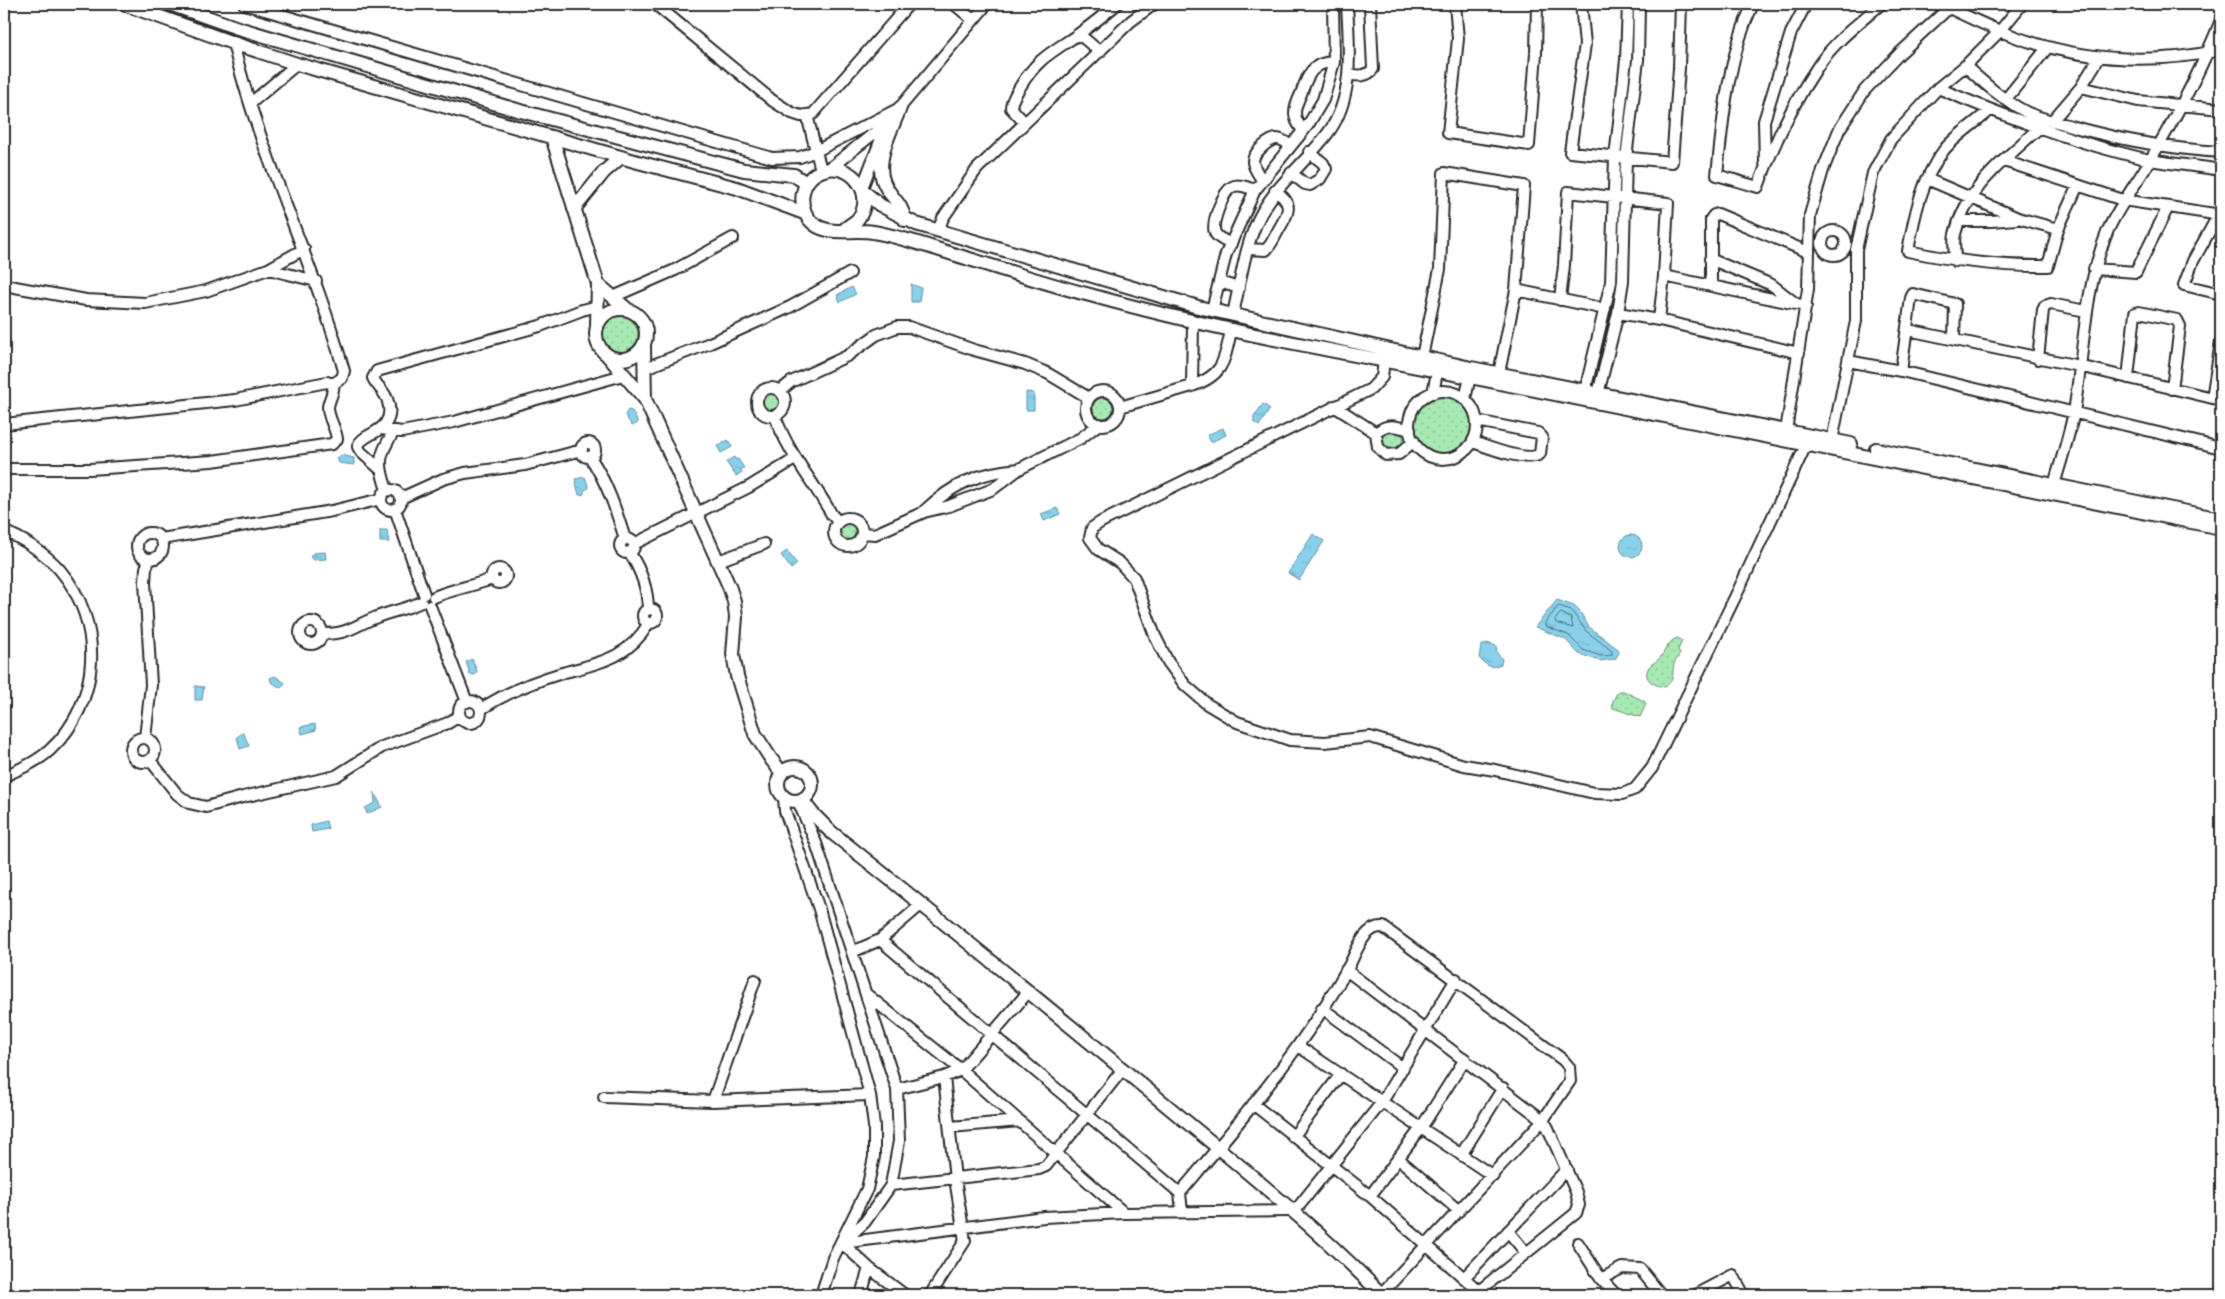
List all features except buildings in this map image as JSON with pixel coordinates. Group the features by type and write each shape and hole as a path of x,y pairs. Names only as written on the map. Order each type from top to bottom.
{"street":[{"path":"124,4 233,44 297,64 621,157 737,188 804,213"},
{"path":"170,4 238,28 517,110 744,170 794,175 806,183"},
{"path":"244,4 772,158 800,157 900,108"},
{"path":"655,4 777,104 801,116 812,114 828,98 909,4"},
{"path":"954,4 973,20"},
{"path":"987,4 887,123 806,183 801,198 804,213 814,225 828,231 872,231 908,240 1045,283 1193,323 1231,331 1806,445 1831,445 2054,485 2221,519"},
{"path":"1025,123 1011,108 1011,102 1037,62 1079,34 1117,4"},
{"path":"938,232 942,218 977,169 1131,21 1154,4"},
{"path":"1212,310 1231,244 1255,190 1303,131 1323,100 1334,62 1333,4"},
{"path":"1233,314 1252,232 1275,192 1328,132 1340,106 1349,74 1347,4"},
{"path":"1349,74 1364,75 1370,73 1373,69 1370,4"},
{"path":"1455,4 1458,39 1448,133 1529,145 1536,53 1537,4"},
{"path":"1581,4 1584,44 1570,152 1672,162 1679,68 1681,4"},
{"path":"1592,393 1611,282 1615,156 1626,60 1628,4"},
{"path":"1592,393 1618,313 1623,282 1626,158 1638,60 1639,4"},
{"path":"1752,4 1742,27 1724,109 1717,175 1758,187 1765,166 1781,131 1818,64 1851,30 1881,4"},
{"path":"1765,166 1764,121 1791,32 1806,4"},
{"path":"1831,445 1856,321 1856,250 1873,173 1891,139 1938,88 1965,66 2000,31 2022,4"},
{"path":"1786,431 1791,390 1799,352 1810,215 1823,170 1839,130 1865,90 1900,52 1948,5 2000,31 2048,47 2099,58 2145,60 2221,50"},
{"path":"2054,485 2073,413 2086,311 2094,269 2108,230 2123,200 2150,160 2181,106 2208,53 2221,20"},
{"path":"1079,34 1100,52"},
{"path":"233,44 270,161 316,281 344,371 342,378 333,384"},
{"path":"2006,99 2048,47"},
{"path":"2052,121 2081,87 2099,58"},
{"path":"1303,131 1297,122 1295,114 1307,76 1312,68 1319,64 1334,62"},
{"path":"251,103 297,64"},
{"path":"1965,66 1986,86 2006,99 2027,112 2052,121 2102,135 2158,145 2221,152"},
{"path":"2081,87 2138,101 2221,109"},
{"path":"1938,88 1990,110 2088,144 2150,160 2221,170"},
{"path":"1323,100 1340,106"},
{"path":"900,108 881,159 883,181 902,208 905,220"},
{"path":"1990,110 1944,150 1927,179 1914,218 1908,250 1955,261 2014,267 2048,266 2058,229 2078,186"},
{"path":"807,115 816,150 825,169"},
{"path":"844,230 856,221 864,208 863,190 887,123"},
{"path":"1955,261 1954,236 1970,196 2040,127"},
{"path":"552,137 598,284 596,339 602,352 608,356 645,400 698,512 734,601 736,617 733,654 737,676 755,734 782,773"},
{"path":"1262,180 1253,165 1252,160 1255,155 1275,139 1279,139 1291,146"},
{"path":"1291,173 1305,184 1310,185 1320,179 1326,169 1323,163 1310,152"},
{"path":"574,209 604,172 621,157"},
{"path":"2004,161 2123,200 2220,215 2193,261 2184,285 2221,294"},
{"path":"825,169 843,170 855,177 863,190 905,220 938,232 1212,310 1498,374 1786,431 1831,445 2221,528"},
{"path":"1422,357 1440,270 1444,173 1524,186 1516,290 1498,374"},
{"path":"1927,179 2018,218 2058,229"},
{"path":"1231,244 1218,237 1214,232 1214,224 1219,209 1232,187 1237,186 1255,190"},
{"path":"1248,250 1266,250 1284,221 1288,211 1288,204 1283,196 1275,192"},
{"path":"1560,300 1568,192 1668,203 1664,276 1659,320"},
{"path":"2094,269 2136,272 2168,207"},
{"path":"1711,286 1711,218 1718,214 1808,252"},
{"path":"1959,221 2018,218"},
{"path":"1836,231 1845,238 1846,246 1841,253 1833,255 1823,249 1822,241 1828,232 1836,231"},
{"path":"613,297 675,270 733,238"},
{"path":"1809,240 1822,241"},
{"path":"1846,246 1856,250"},
{"path":"4,285 86,300 145,303 206,291 268,269 304,249"},
{"path":"1710,259 1772,285 1802,305"},
{"path":"268,269 316,281"},
{"path":"645,368 710,343 790,307 850,273"},
{"path":"1664,276 1802,305"},
{"path":"1219,282 1239,288"},
{"path":"598,284 627,310"},
{"path":"1516,290 1605,309"},
{"path":"1901,371 1911,298 1915,294 1955,304 1954,340"},
{"path":"2038,359 2043,310 2046,306 2052,304 2086,311"},
{"path":"379,468 361,452 358,444 362,439 373,435 381,429 389,409 385,395 374,381 374,375 377,371 540,326 598,306"},
{"path":"597,325 606,314 620,309 634,312 644,323 646,338 640,352 625,360 608,356"},
{"path":"2128,378 2135,313 2139,312 2177,320 2180,326 2172,389"},
{"path":"1618,313 1659,320 1799,352"},
{"path":"1192,386 1193,323"},
{"path":"780,391 791,382 847,356 876,335 897,327 909,327 974,350 1025,364 1047,373 1089,398"},
{"path":"1908,330 2038,359 2079,366 2216,399 2221,342"},
{"path":"1120,407 1206,382 1222,368 1231,331"},
{"path":"644,345 645,400"},
{"path":"1384,360 1382,377 1371,389 1100,522 1092,528 1090,538 1098,549 1120,563 1134,578 1155,636 1168,662 1185,685 1222,715 1260,732 1282,738 1316,742 1370,737 1464,765 1495,770 1594,793 1622,794 1635,789 1646,778 1652,768 1744,581 1806,445"},
{"path":"1848,362 1901,371 2221,448"},
{"path":"1433,393 1437,372"},
{"path":"381,429 394,433 454,422 623,375"},
{"path":"1465,399 1470,377"},
{"path":"4,424 235,400 327,382 333,384"},
{"path":"4,469 90,469 212,461 332,444 337,439 329,416 328,406 334,388 333,384"},
{"path":"766,388 771,388 780,391 785,403 782,411 775,416 766,416 761,413 758,409 757,399 762,391 766,388"},
{"path":"1449,391 1465,399 1474,411 1477,421 1477,432 1473,442 1461,454 1445,459 1434,457 1424,452 1414,441 1410,430 1412,412 1418,402 1433,393 1449,391"},
{"path":"1098,392 1108,392 1117,397 1120,407 1120,412 1114,421 1104,424 1094,422 1088,414 1087,408 1089,398 1098,392"},
{"path":"1334,406 1376,433 1378,447 1381,452 1388,456 1399,454 1414,441"},
{"path":"775,416 794,459 838,521"},
{"path":"1473,442 1523,456 1536,457 1540,454 1542,438 1538,433 1477,421"},
{"path":"862,533 875,534 924,512 948,506 993,489 1019,469 1045,458 1081,438 1099,424"},
{"path":"1376,433 1385,426 1391,425 1410,430"},
{"path":"161,539 323,513 384,494 396,491 401,498 399,506 391,510 383,507 384,494 379,468 386,446 394,433"},
{"path":"401,498 444,479 465,473 525,464 582,450 583,445 586,444 593,445 595,452 590,457 601,473 612,497 646,585 648,610 645,612 644,618 649,623 634,643 607,660 536,683 492,701 481,709"},
{"path":"629,545 749,487 794,459"},
{"path":"924,512 942,495 959,484 996,470 1019,469"},
{"path":"395,508 427,600 466,702"},
{"path":"842,518 852,518 860,524 861,538 854,545 840,543 834,535 838,521 842,518"},
{"path":"4,532 39,551 52,561 70,581 82,605 90,630 92,656 81,708 67,730 50,750 4,776"},
{"path":"148,532 158,535 161,539 163,544 160,555 150,559 141,556 136,547 137,542 148,532"},
{"path":"718,561 764,544"},
{"path":"145,738 151,685 145,582 146,568 150,559"},
{"path":"322,634 348,632 378,616 407,609 451,590 474,586 492,579"},
{"path":"466,702 475,702 481,709 480,718 473,723 465,722 459,716 460,707 466,702"},
{"path":"150,760 177,794 189,803 206,807 336,776 382,747 448,723 459,716"},
{"path":"140,738 145,738 150,739 155,747 155,752 150,760 141,762 131,752 133,743 140,738"},
{"path":"800,800 812,789 809,775 797,767 788,769 782,773 778,784 784,797 785,811 819,909 870,1095 874,1126 874,1157 866,1190 833,1258 821,1295"},
{"path":"784,797 800,800 831,832 1029,991 1218,1148 1349,1261 1381,1295 1543,1120 1568,1085 1571,1076 1569,1067 1387,929 1379,927 1367,933 1298,1046 1218,1148 1180,1194"},
{"path":"800,800 897,1089 899,1141 891,1185 865,1222 842,1242"},
{"path":"852,952 880,940 922,904"},
{"path":"880,940 1180,1194 1182,1212"},
{"path":"1253,1104 1370,1196 1464,1278 1477,1293 1576,1213 1579,1205 1578,1198 1567,1169 1543,1120 1346,970"},
{"path":"713,1101 755,980"},
{"path":"1294,1212 1382,1102 1456,980"},
{"path":"897,1089 944,1077 961,1070 1029,991"},
{"path":"866,994 961,1070 1057,1152 1124,1213"},
{"path":"1322,1008 1403,1068"},
{"path":"1298,1046 1493,1176"},
{"path":"1370,1196 1421,1128 1465,1059"},
{"path":"891,1185 1039,1169 1046,1166 1123,1069"},
{"path":"1293,1137 1340,1074"},
{"path":"930,1295 964,1245 944,1077"},
{"path":"1461,1154 1503,1088"},
{"path":"604,1097 713,1101 870,1095"},
{"path":"950,1127 1020,1121"},
{"path":"1399,1159 1459,1211"},
{"path":"1464,1278 1567,1169"},
{"path":"842,1242 1044,1216 1182,1212 1294,1212"},
{"path":"1508,1231 1526,1253"},
{"path":"842,1242 869,1268 905,1295"},
{"path":"1578,1243 1601,1280 1616,1295"},
{"path":"861,1295 869,1268"},
{"path":"1601,1280 1622,1268 1640,1269 1661,1295"},
{"path":"1695,1295 1734,1275 1744,1295"}],"green space":[{"path":"620,316 627,317 633,321 637,327 637,341 633,347 627,351 620,352 613,351 607,347 603,341 602,334 603,327 607,321 613,317"},
{"path":"771,392 778,395 781,402 778,409 771,412 764,409 761,402 764,395"},
{"path":"1444,395 1460,400 1465,404 1469,409 1474,425 1469,441 1465,446 1460,450 1444,455 1428,450 1423,446 1419,441 1414,425 1419,409 1423,404 1428,400"},
{"path":"1103,398 1110,401 1113,408 1110,415 1103,418 1096,415 1093,408 1096,401"},
{"path":"1396,431 1403,436 1404,444 1393,454 1380,447 1384,434"},
{"path":"848,521 855,524 858,531 855,538 848,541 841,538 838,531 841,524"},
{"path":"1677,638 1682,641 1678,650 1680,654 1674,664 1672,679 1665,687 1657,685 1650,681 1647,671 1651,664 1659,659 1671,642"},
{"path":"1618,691 1623,691 1644,701 1646,704 1640,717 1613,708 1612,703"}],"water":[{"path":"911,284 921,288 919,302 911,302"},
{"path":"852,287 856,294 840,302 837,295"},
{"path":"1026,392 1034,393 1034,410 1026,410"},
{"path":"1263,404 1270,409 1259,426 1253,422 1255,419 1253,418"},
{"path":"628,410 632,411 638,423 632,426 625,415"},
{"path":"1223,428 1226,435 1211,442 1207,435"},
{"path":"728,440 732,447 721,453 717,446"},
{"path":"341,455 354,458 354,465 339,463 337,458"},
{"path":"734,457 736,460 738,459 744,468 736,476 726,462"},
{"path":"585,477 589,488 584,490 584,494 579,495 575,479"},
{"path":"1057,508 1060,514 1044,521 1041,514"},
{"path":"380,530 387,530 389,542 380,542"},
{"path":"1313,534 1324,541 1299,580 1288,573"},
{"path":"1631,535 1639,538 1642,546 1639,554 1631,557 1623,554 1620,546 1623,538"},
{"path":"787,551 797,564 791,569 781,555"},
{"path":"325,552 326,559 314,560 310,557 313,553"},
{"path":"1557,600 1574,606 1589,627 1618,649 1619,653 1615,659 1600,661 1579,654 1565,639 1535,627"},
{"path":"1487,643 1496,646 1497,653 1502,659 1501,664 1489,666 1479,658 1481,646"},
{"path":"472,659 477,671 475,675 470,674 466,662"},
{"path":"275,676 285,683 281,688 271,682 270,678"},
{"path":"195,686 204,687 202,700 195,700"},
{"path":"315,724 316,730 302,734 300,727"},
{"path":"242,733 249,746 240,749 237,737"},
{"path":"374,792 382,807 367,814 365,808 375,803"},
{"path":"326,821 328,829 312,832 311,825"}]}
